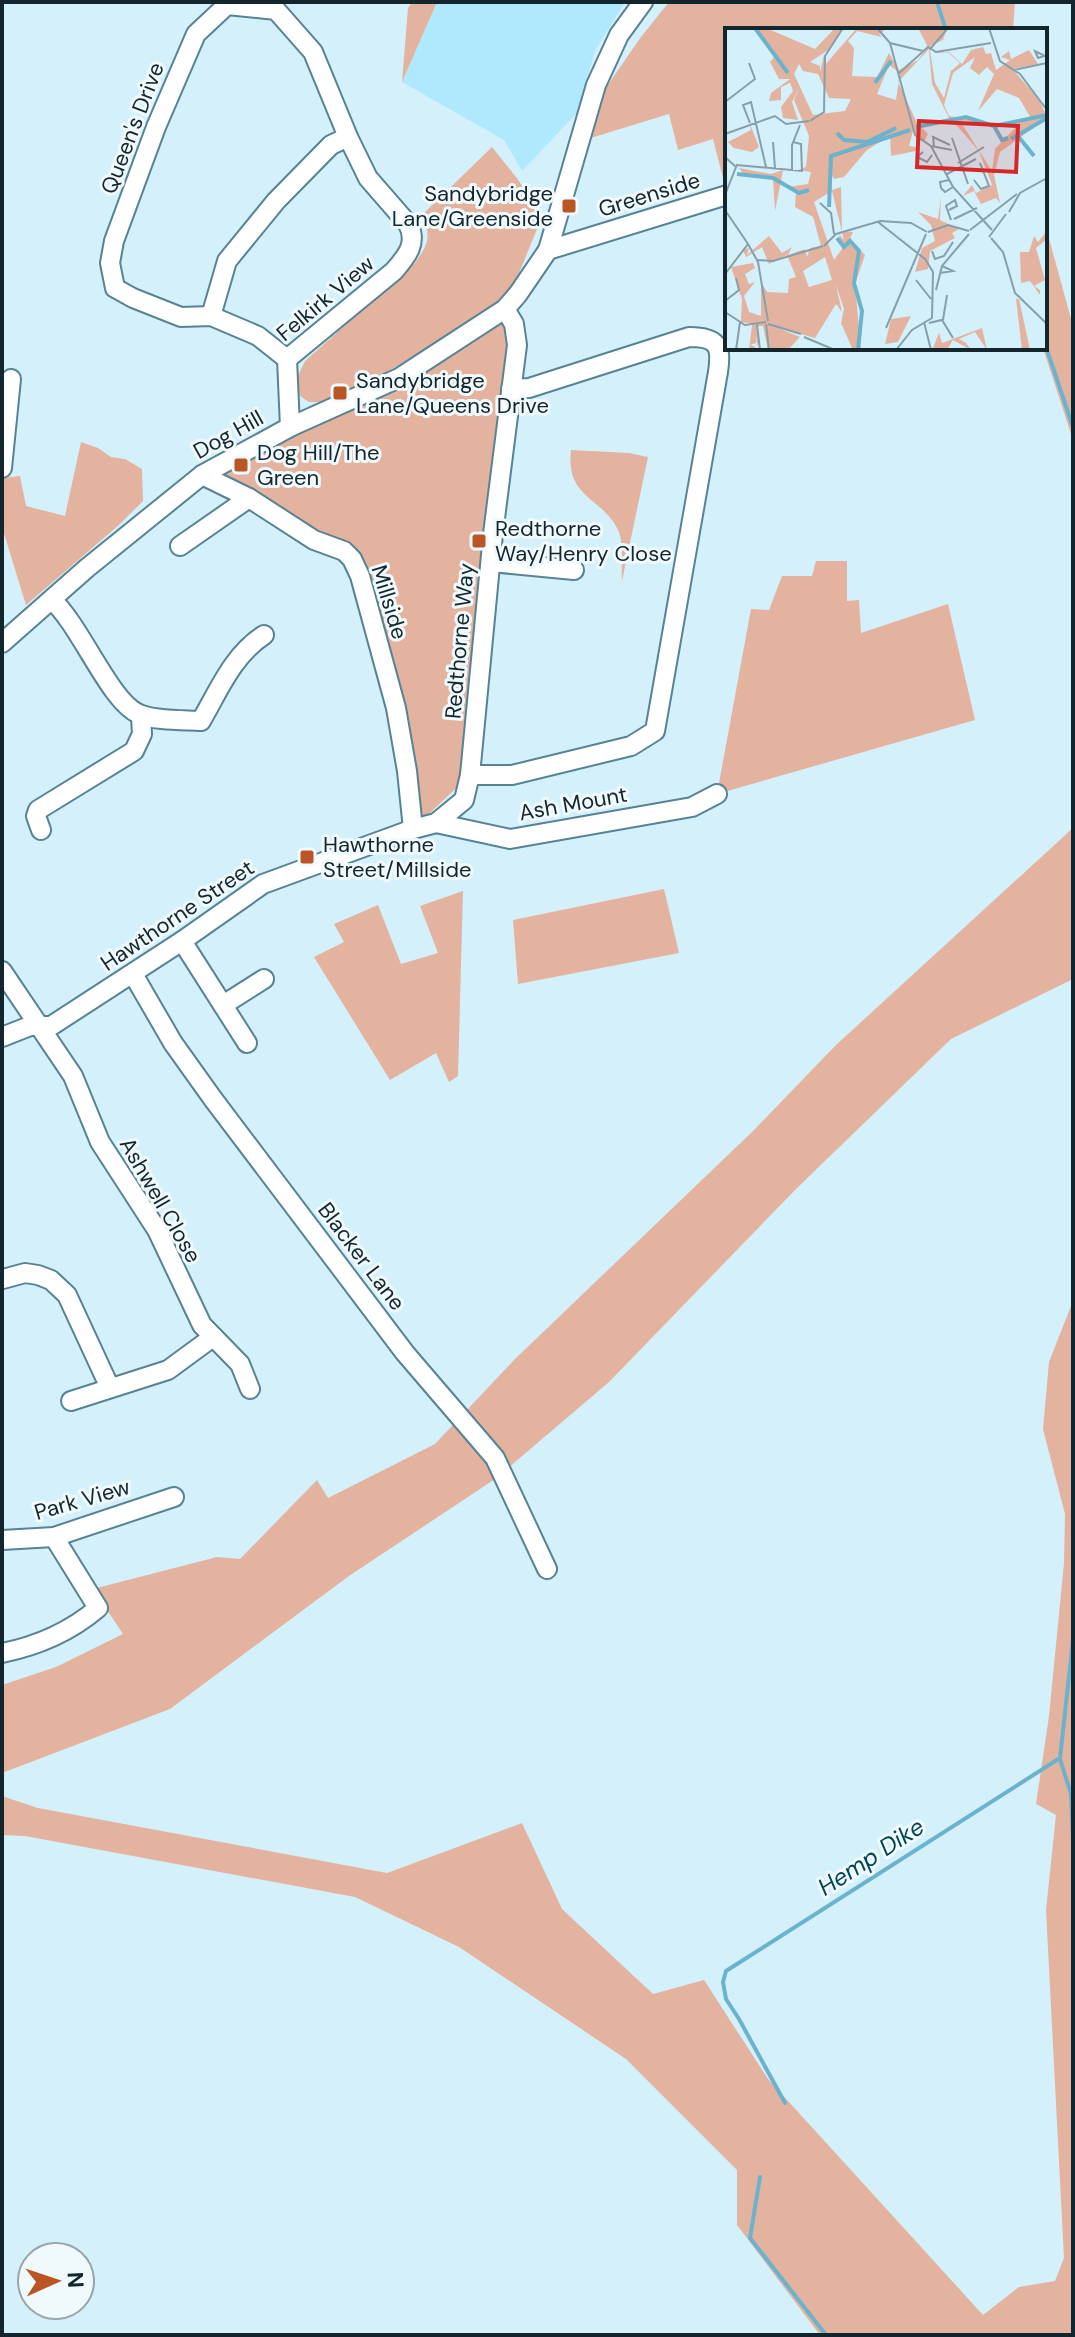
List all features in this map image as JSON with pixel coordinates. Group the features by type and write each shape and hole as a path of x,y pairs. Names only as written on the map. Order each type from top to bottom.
{"street":[{"name":"Dog Hill","path":"2,643 202,475 290,427 399,378 505,309 548,250 596,85 619,35 643,2"},
{"name":"Queen's Drive","path":"287,359 258,336 211,316 181,317 115,288 110,263 114,241 156,127 196,34 227,5 276,10 313,52 348,137"},
{"path":"211,316 227,261 276,201 331,145 348,137"},
{"name":"Felkirk View","path":"290,427 287,359 394,271 407,256 413,242 408,224 368,178 348,137"},
{"name":"Greenside","path":"548,250 722,196"},
{"name":"Redthorne Way","path":"436,823 464,800 470,775 491,562 516,363 517,335 505,309"},
{"path":"470,775 512,775 631,746 655,731 718,372 719,349 713,340 689,337 529,388 511,389"},
{"path":"8,467 4,432 15,402 11,379"},
{"name":"Millside","path":"202,475 249,498 314,540 344,551 353,561 360,576 396,708 413,829"},
{"path":"180,546 249,498"},
{"path":"491,562 574,570"},
{"path":"52,600 70,619 125,706 141,716 201,721 234,664 249,644 264,635"},
{"path":"41,830 36,816 38,810 134,751 142,734 141,716"},
{"name":"Ash Mount","path":"436,823 510,839 692,807 717,794"},
{"name":"Hawthorne Street","path":"2,1037 30,1026 51,1026 133,974 263,884 436,823"},
{"path":"182,941 247,1043"},
{"name":"Ashwell Close","path":"2,971 73,1076 100,1142 157,1230 202,1325 240,1364 250,1389"},
{"name":"Blacker Lane","path":"133,974 173,1043 205,1088 405,1353 495,1458 547,1569"},
{"path":"223,1005 264,979"},
{"path":"3,1279 25,1273 38,1275 51,1280 67,1295 110,1388"},
{"path":"71,1401 168,1370 213,1337"},
{"name":"Park View","path":"2,1540 54,1537 174,1497"},
{"path":"2,1653 28,1648 82,1622 98,1608 54,1537"}],"shaded area":[{"path":"412,2 437,2 402,82 408,8"},
{"path":"437,2 625,2 595,51 577,113 522,171 504,140 402,82"},
{"path":"669,2 1015,2 1013,28 725,28 725,186 713,139 678,150 669,114 584,140 596,102"},
{"path":"492,147 539,211 540,222 515,283 495,303 453,333 390,370 323,402 309,402 300,396 296,380 305,361 414,264 427,241 422,215"},
{"path":"1047,231 1073,326 1073,440 1044,350 1047,350"},
{"path":"505,309 514,324 470,775 413,829 407,771 352,559 202,475 399,378"},
{"path":"81,442 142,469 143,501 26,605 2,527 2,478 20,476 26,506 65,516"},
{"path":"571,450 648,457 622,581 619,532 612,520 574,479"},
{"path":"816,561 847,561 847,601 859,600 861,633 948,604 975,720 717,794 751,609 769,610 782,576 812,576"},
{"path":"1073,828 1073,979 951,1039 796,1189 609,1382 495,1479 349,1576 170,1709 2,1773 2,1685 56,1667 123,1634 93,1589 217,1557 240,1559 317,1480 328,1498 435,1444 514,1360 753,1131 836,1045"},
{"path":"664,889 679,953 518,984 513,920"},
{"path":"463,891 458,1076 449,1082 436,1053 390,1080 314,957 344,942 334,924 378,905 401,964 438,953 420,906"},
{"path":"1073,1301 1073,2335 820,2335 737,2225 737,2170 626,2059 459,1947 355,1897 25,1836 2,1835 2,1796 38,1808 387,1873 522,1823 562,1909 653,1994 704,1980 768,2079 983,2315 1019,2287 1055,2281 1064,2258 1046,1910 1056,1815 1036,1804 1049,1716 1064,1563 1065,1514 1043,1429 1049,1362"}],"waterway":[{"name":"Hemp Dike","path":"937,2 945,28"},
{"name":"Hemp Dike","path":"1047,350 1073,427"},
{"name":"Hemp Dike","path":"785,2103 726,1999 723,1982 726,1971 1060,1758 1073,1640"},
{"path":"1060,1759 1071,1794 1073,1839"},
{"name":"Hemp Dike","path":"760,2177 750,2238 826,2335"}],"place":[{"name":"Sandybridge Lane/Greenside","path":"569,206"},
{"name":"Sandybridge Lane/Queens Drive","path":"340,393"},
{"name":"Dog Hill/The Green","path":"241,465"},
{"name":"Redthorne Way/Henry Close","path":"479,541"},
{"name":"Hawthorne Street/Millside","path":"307,857"}]}
